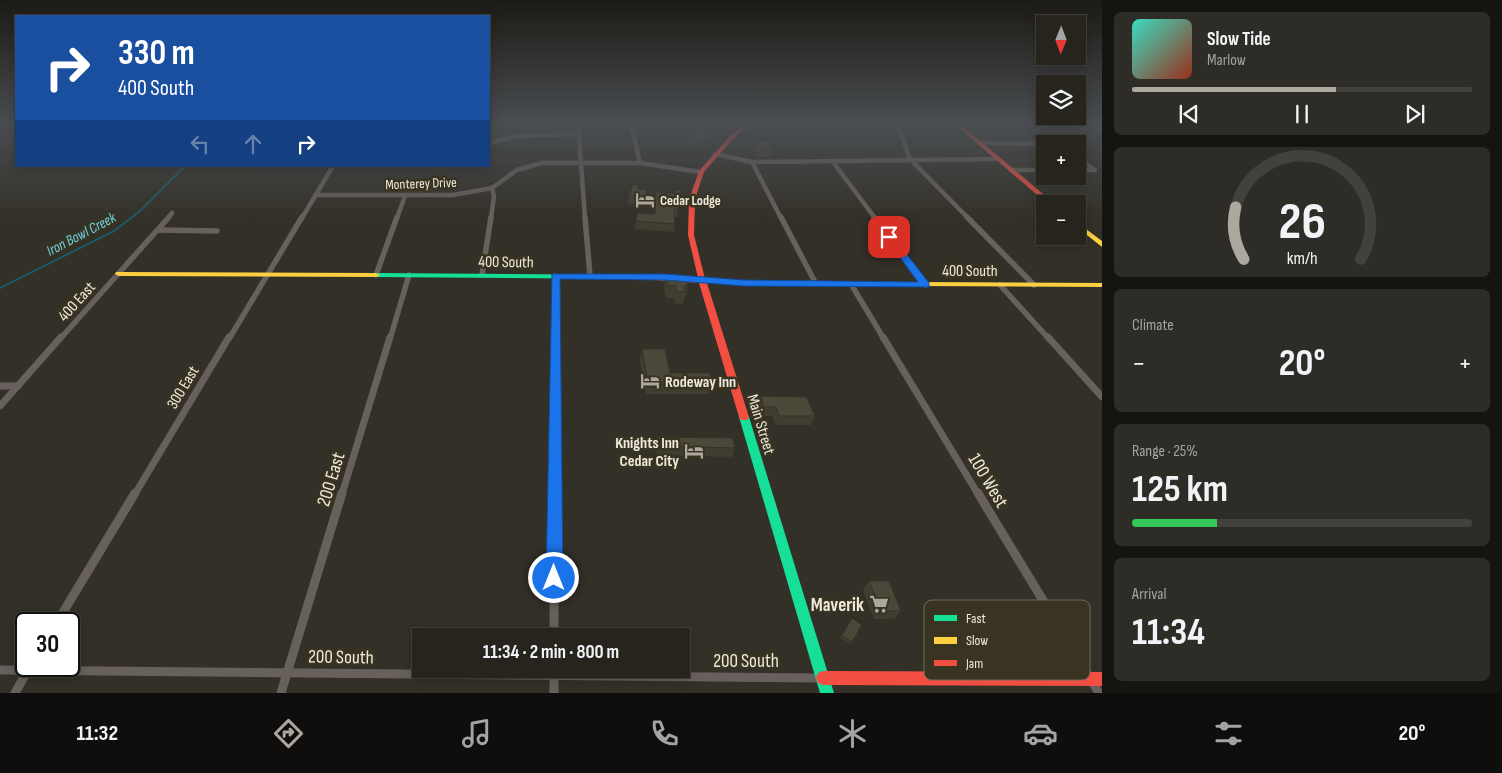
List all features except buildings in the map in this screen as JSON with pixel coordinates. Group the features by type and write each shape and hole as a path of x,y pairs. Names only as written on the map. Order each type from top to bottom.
{"street":[{"path":"581,155 590,276"},
{"path":"638,155 640,163"},
{"name":"Main Street","path":"714,155 701,172 692,199 691,234 702,280 827,693"},
{"path":"721,155 752,162 833,162 910,158 998,159"},
{"path":"994,155 1041,195"},
{"path":"910,158 1034,285"},
{"path":"752,162 816,284"},
{"path":"833,162 926,285"},
{"name":"Monterey Drive","path":"316,195 452,195 492,188 517,170 541,163 640,163 701,172"},
{"path":"1086,164 1095,170 1086,170"},
{"name":"300 East","path":"63,612 332,167"},
{"path":"1011,170 1036,170"},
{"path":"482,275 494,196 492,188"},
{"path":"376,275 405,196"},
{"name":"400 East","path":"0,406 172,213"},
{"path":"158,230 217,231"},
{"path":"1086,232 1102,245"},
{"name":"400 South","path":"119,274 590,276 744,283 1102,285"},
{"name":"200 East","path":"281,693 409,275"},
{"path":"554,628 556,276"},
{"name":"100 West","path":"851,284 1043,600"},
{"path":"1000,285 1102,397"},
{"path":"0,386 18,386"},
{"name":"200 South","path":"0,670 15,669"},
{"name":"200 South","path":"80,669 412,672"},
{"name":"200 South","path":"690,675 924,678"},
{"path":"14,693 24,677"},
{"path":"554,678 554,693"},
{"name":"200 South","path":"1091,679 1102,679"},
{"name":"100 West","path":"1091,679 1100,693"}],"waterway":[{"name":"Iron Bowl Creek","path":"0,288 114,231 140,211 184,167"}],"traffic: fast":[{"path":"376,275 638,277"},
{"path":"744,417 827,693"}],"traffic: slow":[{"path":"1086,232 1102,245"},
{"path":"119,274 376,275"},
{"path":"919,284 1102,285"}],"traffic: jam":[{"path":"716,155 701,172 692,199 691,235 702,280 744,417"},
{"path":"994,155 1041,195"},
{"path":"638,277 744,283 919,284"},
{"path":"823,678 924,678"},
{"path":"1090,679 1102,679"}],"place":[{"name":"Cedar Lodge","path":"645,200"},
{"name":"Rodeway Inn","path":"650,381"},
{"name":"Knights Inn Cedar City","path":"694,451"},
{"name":"Maverik","path":"879,604"}],"route":[{"path":"554,578 556,276 665,277 744,283 926,285 889,237"}]}
